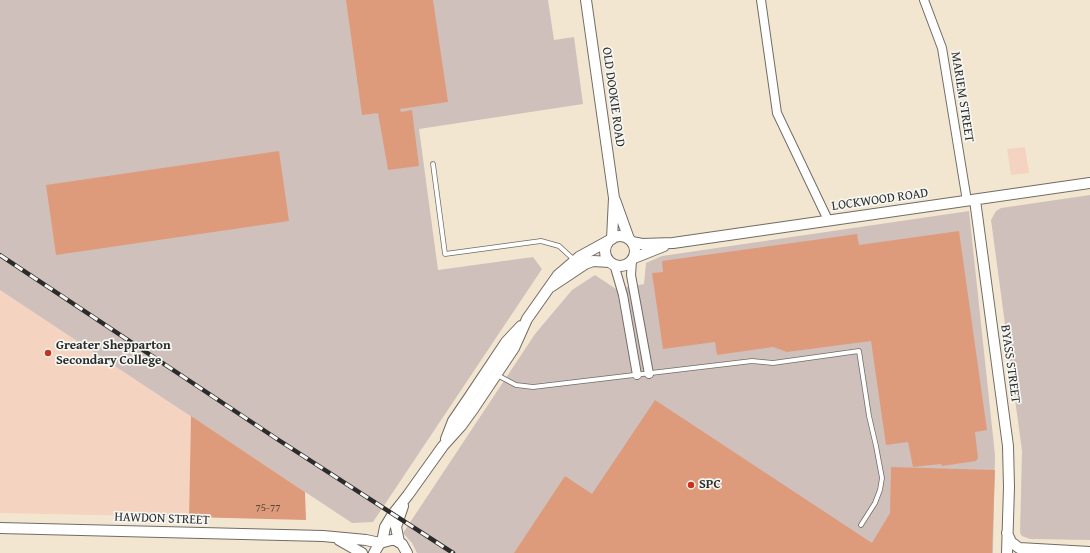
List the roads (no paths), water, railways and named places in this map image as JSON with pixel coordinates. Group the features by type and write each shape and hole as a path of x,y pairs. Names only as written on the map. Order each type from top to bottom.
{"street":[{"name":"OLD DOOKIE ROAD","path":"586,0 614,198 611,239"},
{"path":"761,0 777,113 828,220"},
{"name":"MARIEM STREET","path":"924,0 942,48 971,200"},
{"name":"LOCKWOOD ROAD","path":"630,240 642,244 673,242 1090,183"},
{"name":"OLD DOOKIE ROAD","path":"614,198 630,240"},
{"name":"BYASS STREET","path":"971,200 1008,446 1007,553"},
{"path":"374,553 381,543 386,527 393,514 408,496 443,446 461,426 474,408 506,342 527,319 558,275 573,261 611,239 623,236 630,240 635,248 631,273 649,374"},
{"path":"611,239 606,248 607,258 612,263 623,295 636,375"},
{"name":"LOCKWOOD ROAD","path":"633,259 673,242"},
{"path":"548,290 585,264 593,261 624,266 633,259"},
{"path":"443,446 453,421 468,399 492,373"},
{"path":"468,399 474,408"},
{"path":"405,550 396,527 401,509 408,496"},
{"name":"HAWDON STREET","path":"0,528 323,536 381,543 391,540 405,550"},
{"path":"1006,533 1011,542 1019,548 1090,552"},
{"name":"HAWDON STREET","path":"323,536 340,540 362,553"}],"lane":[{"path":"433,164 445,254 541,241 559,246 571,257 573,261"},
{"path":"492,373 516,385 534,387 752,361 773,362 859,351 869,416 882,478 880,490 875,503 861,525"}],"railway":[{"path":"0,255 277,439 453,553"}],"place":[{"name":"Greater Shepparton Secondary College","path":"48,353"},
{"name":"SPC","path":"691,485"}]}
